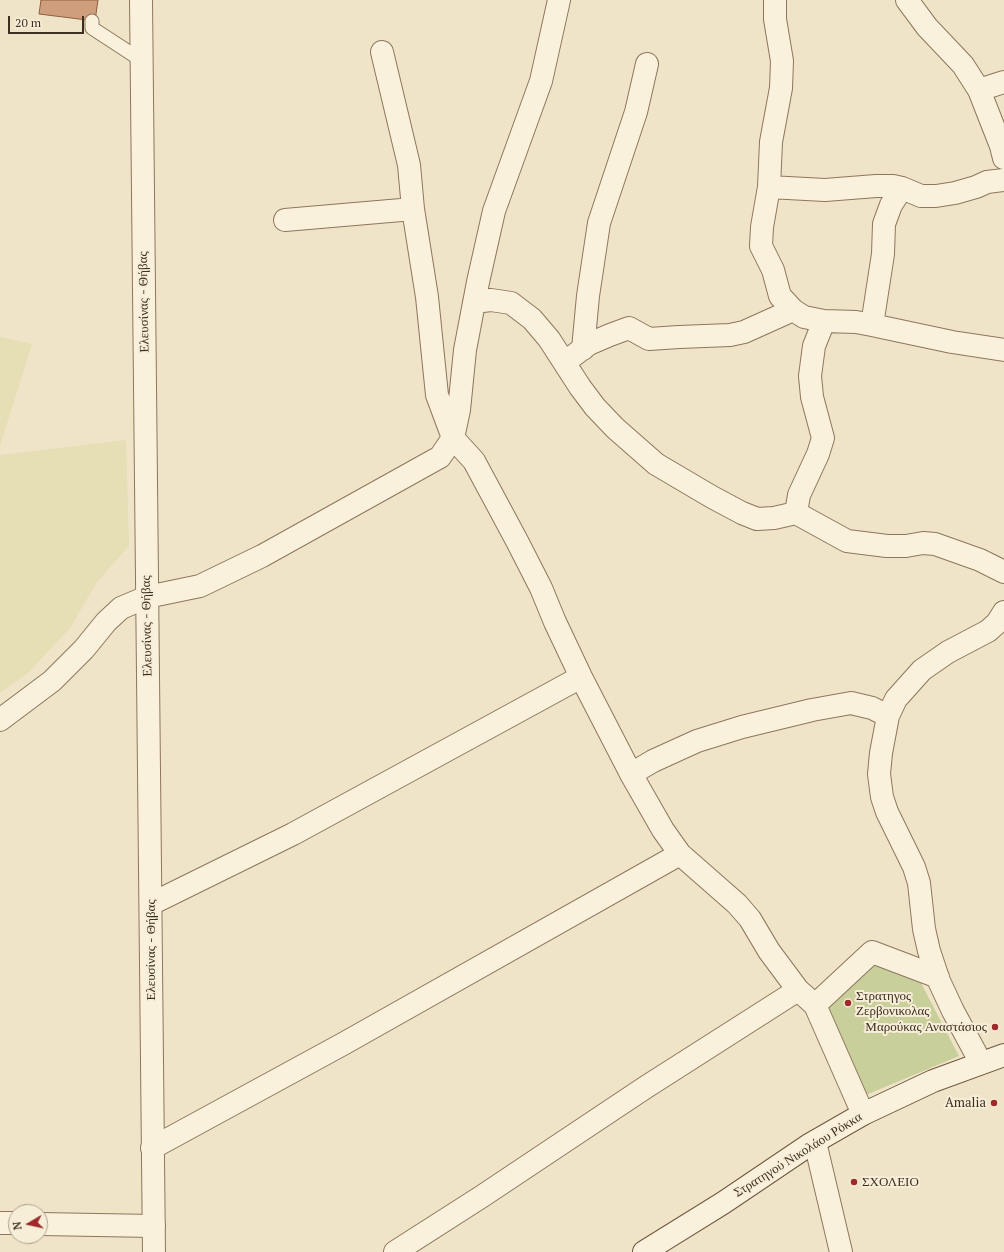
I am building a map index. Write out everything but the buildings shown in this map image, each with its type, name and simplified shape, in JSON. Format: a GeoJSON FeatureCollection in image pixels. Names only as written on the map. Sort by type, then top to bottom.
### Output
{"type":"FeatureCollection","features":[{"type":"Feature","properties":{"kind":"street","name":"Ελευσίνας - Θήβας"},"geometry":{"type":"LineString","coordinates":[[141,0],[154,1252]]}},
{"type":"Feature","properties":{"kind":"street"},"geometry":{"type":"LineString","coordinates":[[0,720],[52,680],[84,649],[106,622],[122,608],[147,597],[200,586],[262,556],[440,457],[453,438],[459,410],[465,350],[494,211],[541,81],[559,0]]}},
{"type":"Feature","properties":{"kind":"street"},"geometry":{"type":"LineString","coordinates":[[775,0],[775,20],[782,61],[781,88],[771,142],[769,187],[762,227],[761,246],[773,270],[780,296],[793,310],[804,317],[824,321],[856,322],[952,342],[1004,350]]}},
{"type":"Feature","properties":{"kind":"street"},"geometry":{"type":"LineString","coordinates":[[907,0],[926,27],[963,64],[980,90],[1004,158]]}},
{"type":"Feature","properties":{"kind":"street"},"geometry":{"type":"LineString","coordinates":[[382,52],[409,165],[412,209],[427,297],[437,395],[453,438],[474,461],[517,541],[580,677],[631,774],[663,830],[680,854],[737,904],[750,918],[769,951],[798,990],[815,1005],[863,1114]]}},
{"type":"Feature","properties":{"kind":"street"},"geometry":{"type":"LineString","coordinates":[[583,349],[588,296],[599,223],[609,188],[621,159],[636,112],[647,64]]}},
{"type":"Feature","properties":{"kind":"street"},"geometry":{"type":"LineString","coordinates":[[980,90],[1004,82]]}},
{"type":"Feature","properties":{"kind":"street"},"geometry":{"type":"LineString","coordinates":[[769,187],[825,190],[876,186],[902,188],[921,196],[936,196],[955,193],[987,182],[1004,180]]}},
{"type":"Feature","properties":{"kind":"street"},"geometry":{"type":"LineString","coordinates":[[872,325],[883,254],[884,224],[891,204],[902,188]]}},
{"type":"Feature","properties":{"kind":"street"},"geometry":{"type":"LineString","coordinates":[[285,220],[412,209]]}},
{"type":"Feature","properties":{"kind":"street"},"geometry":{"type":"LineString","coordinates":[[474,302],[491,300],[511,303],[532,319],[549,339],[595,407],[615,428],[656,464],[742,514],[757,519],[774,518],[796,513],[848,541],[887,546],[906,546],[922,543],[935,544],[980,560],[1004,572]]}},
{"type":"Feature","properties":{"kind":"street"},"geometry":{"type":"LineString","coordinates":[[564,362],[589,344],[629,328],[649,339],[679,336],[730,335],[744,332],[793,310]]}},
{"type":"Feature","properties":{"kind":"street"},"geometry":{"type":"LineString","coordinates":[[796,513],[799,495],[818,454],[823,438],[812,397],[810,376],[814,346],[824,321]]}},
{"type":"Feature","properties":{"kind":"street"},"geometry":{"type":"LineString","coordinates":[[981,1063],[953,1011],[938,977],[929,951],[924,929],[917,878],[914,867],[887,812],[882,797],[879,774],[881,753],[888,716],[896,699],[922,670],[948,652],[988,631],[997,623],[1004,612]]}},
{"type":"Feature","properties":{"kind":"street"},"geometry":{"type":"LineString","coordinates":[[151,904],[293,834],[580,677]]}},
{"type":"Feature","properties":{"kind":"street"},"geometry":{"type":"LineString","coordinates":[[631,774],[653,761],[697,741],[742,727],[812,710],[852,703],[872,708],[888,716]]}},
{"type":"Feature","properties":{"kind":"street"},"geometry":{"type":"LineString","coordinates":[[152,1148],[343,1044],[680,854]]}},
{"type":"Feature","properties":{"kind":"street"},"geometry":{"type":"LineString","coordinates":[[815,1005],[872,952],[938,977]]}},
{"type":"Feature","properties":{"kind":"street"},"geometry":{"type":"LineString","coordinates":[[395,1252],[481,1197],[646,1087],[798,990]]}},
{"type":"Feature","properties":{"kind":"street","name":"Στρατηγού Νικολάου Ρόκκα"},"geometry":{"type":"LineString","coordinates":[[646,1252],[815,1142],[863,1114],[933,1081],[1004,1055]]}},
{"type":"Feature","properties":{"kind":"street"},"geometry":{"type":"LineString","coordinates":[[815,1142],[841,1252]]}},
{"type":"Feature","properties":{"kind":"street"},"geometry":{"type":"LineString","coordinates":[[48,1224],[154,1226]]}},
{"type":"Feature","properties":{"kind":"lane"},"geometry":{"type":"LineString","coordinates":[[92,21],[92,28],[141,60]]}},
{"type":"Feature","properties":{"kind":"shaded area"},"geometry":{"type":"Polygon","coordinates":[[[0,337],[32,344],[0,446],[0,337]]]}},
{"type":"Feature","properties":{"kind":"shaded area"},"geometry":{"type":"Polygon","coordinates":[[[126,440],[129,546],[97,582],[70,628],[28,673],[0,693],[0,455],[126,440]]]}},
{"type":"Feature","properties":{"kind":"green space"},"geometry":{"type":"Polygon","coordinates":[[[874,965],[920,981],[959,1056],[866,1095],[826,1008],[874,965]]]}},
{"type":"Feature","properties":{"kind":"place","name":"Στρατηγος Ζερβονικολας"},"geometry":{"type":"Point","coordinates":[848,1003]}},
{"type":"Feature","properties":{"kind":"place","name":"Μαρούκας Αναστάσιος"},"geometry":{"type":"Point","coordinates":[995,1027]}},
{"type":"Feature","properties":{"kind":"place","name":"Amalia"},"geometry":{"type":"Point","coordinates":[994,1103]}},
{"type":"Feature","properties":{"kind":"place","name":"ΣΧΟΛΕΙΟ"},"geometry":{"type":"Point","coordinates":[854,1182]}}]}
